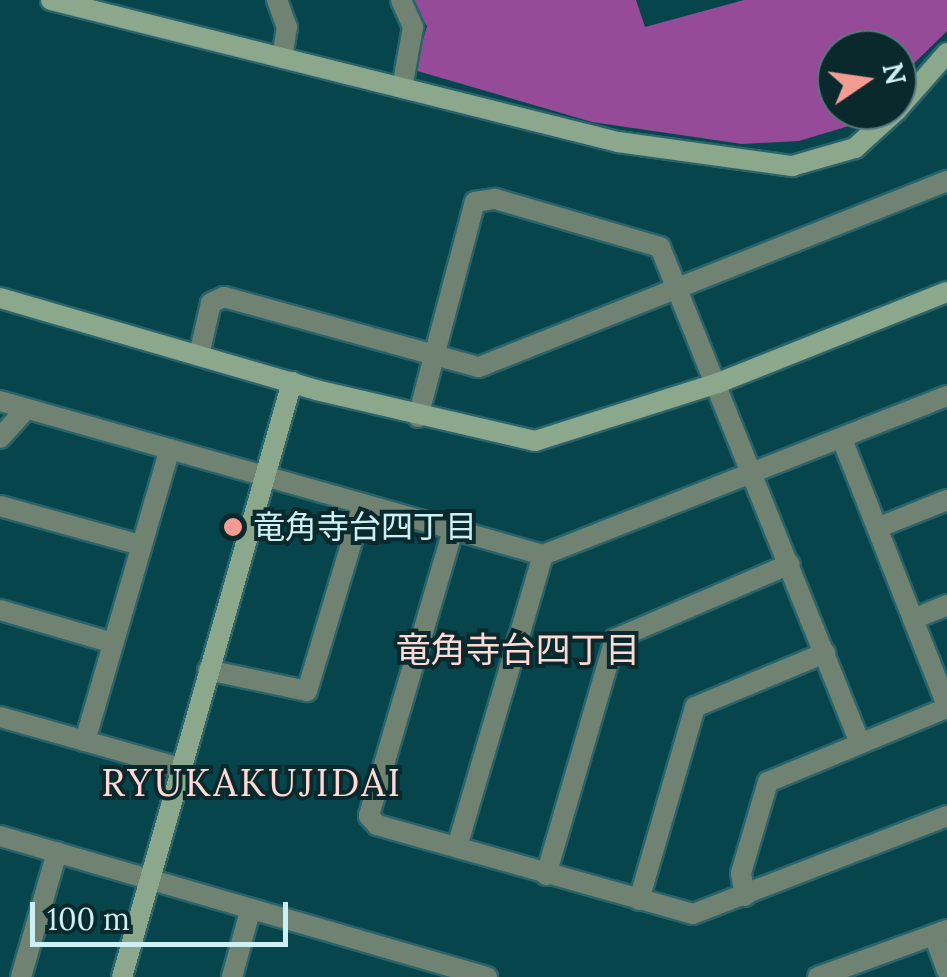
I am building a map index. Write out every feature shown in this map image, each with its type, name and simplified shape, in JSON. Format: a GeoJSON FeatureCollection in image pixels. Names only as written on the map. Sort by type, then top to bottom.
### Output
{"type":"FeatureCollection","features":[{"type":"Feature","properties":{"kind":"street"},"geometry":{"type":"LineString","coordinates":[[51,0],[618,142],[792,166],[855,148],[875,130]]}},
{"type":"Feature","properties":{"kind":"street"},"geometry":{"type":"LineString","coordinates":[[277,0],[287,27],[282,58]]}},
{"type":"Feature","properties":{"kind":"street"},"geometry":{"type":"LineString","coordinates":[[401,0],[413,27],[402,88]]}},
{"type":"Feature","properties":{"kind":"street"},"geometry":{"type":"LineString","coordinates":[[917,87],[947,52]]}},
{"type":"Feature","properties":{"kind":"street"},"geometry":{"type":"LineString","coordinates":[[198,355],[211,304],[224,298],[478,366],[947,181]]}},
{"type":"Feature","properties":{"kind":"street"},"geometry":{"type":"LineString","coordinates":[[418,417],[472,208],[481,198],[654,244],[680,285],[860,743]]}},
{"type":"Feature","properties":{"kind":"street"},"geometry":{"type":"LineString","coordinates":[[0,298],[418,417],[504,438],[550,439],[718,383],[947,292]]}},
{"type":"Feature","properties":{"kind":"street"},"geometry":{"type":"LineString","coordinates":[[122,977],[292,382]]}},
{"type":"Feature","properties":{"kind":"street"},"geometry":{"type":"LineString","coordinates":[[0,401],[543,555],[947,396]]}},
{"type":"Feature","properties":{"kind":"street"},"geometry":{"type":"LineString","coordinates":[[0,438],[26,409]]}},
{"type":"Feature","properties":{"kind":"street"},"geometry":{"type":"LineString","coordinates":[[745,896],[741,873],[768,782],[947,707],[842,439]]}},
{"type":"Feature","properties":{"kind":"street"},"geometry":{"type":"LineString","coordinates":[[85,741],[170,449]]}},
{"type":"Feature","properties":{"kind":"street"},"geometry":{"type":"LineString","coordinates":[[877,528],[947,500]]}},
{"type":"Feature","properties":{"kind":"street"},"geometry":{"type":"LineString","coordinates":[[208,670],[306,691],[364,504]]}},
{"type":"Feature","properties":{"kind":"street"},"geometry":{"type":"LineString","coordinates":[[0,506],[141,546]]}},
{"type":"Feature","properties":{"kind":"street"},"geometry":{"type":"LineString","coordinates":[[452,530],[369,816],[457,848],[693,914],[947,816]]}},
{"type":"Feature","properties":{"kind":"street"},"geometry":{"type":"LineString","coordinates":[[457,848],[543,555]]}},
{"type":"Feature","properties":{"kind":"street"},"geometry":{"type":"LineString","coordinates":[[546,874],[616,639],[790,564]]}},
{"type":"Feature","properties":{"kind":"street"},"geometry":{"type":"LineString","coordinates":[[914,619],[947,605]]}},
{"type":"Feature","properties":{"kind":"street"},"geometry":{"type":"LineString","coordinates":[[0,610],[113,643]]}},
{"type":"Feature","properties":{"kind":"street"},"geometry":{"type":"LineString","coordinates":[[639,900],[695,707],[825,653]]}},
{"type":"Feature","properties":{"kind":"street"},"geometry":{"type":"LineString","coordinates":[[0,717],[180,768]]}},
{"type":"Feature","properties":{"kind":"street"},"geometry":{"type":"LineString","coordinates":[[0,836],[487,977]]}},
{"type":"Feature","properties":{"kind":"street"},"geometry":{"type":"LineString","coordinates":[[21,977],[57,852]]}},
{"type":"Feature","properties":{"kind":"street"},"geometry":{"type":"LineString","coordinates":[[232,977],[250,910]]}},
{"type":"Feature","properties":{"kind":"street"},"geometry":{"type":"LineString","coordinates":[[818,977],[940,933],[947,971]]}},
{"type":"Feature","properties":{"kind":"shaded area"},"geometry":{"type":"Polygon","coordinates":[[[410,0],[636,0],[645,27],[744,0],[947,0],[947,31],[917,60],[917,30],[817,30],[817,130],[835,130],[799,141],[742,144],[592,122],[414,70],[427,26],[410,0]]]}},
{"type":"Feature","properties":{"kind":"place","name":"竜角寺台四丁目"},"geometry":{"type":"Point","coordinates":[233,527]}},
{"type":"Feature","properties":{"kind":"district","name":"竜角寺台四丁目"},"geometry":{"type":"Point","coordinates":[518,650]}},
{"type":"Feature","properties":{"kind":"district","name":"RYUKAKUJIDAI"},"geometry":{"type":"Point","coordinates":[252,783]}}]}
